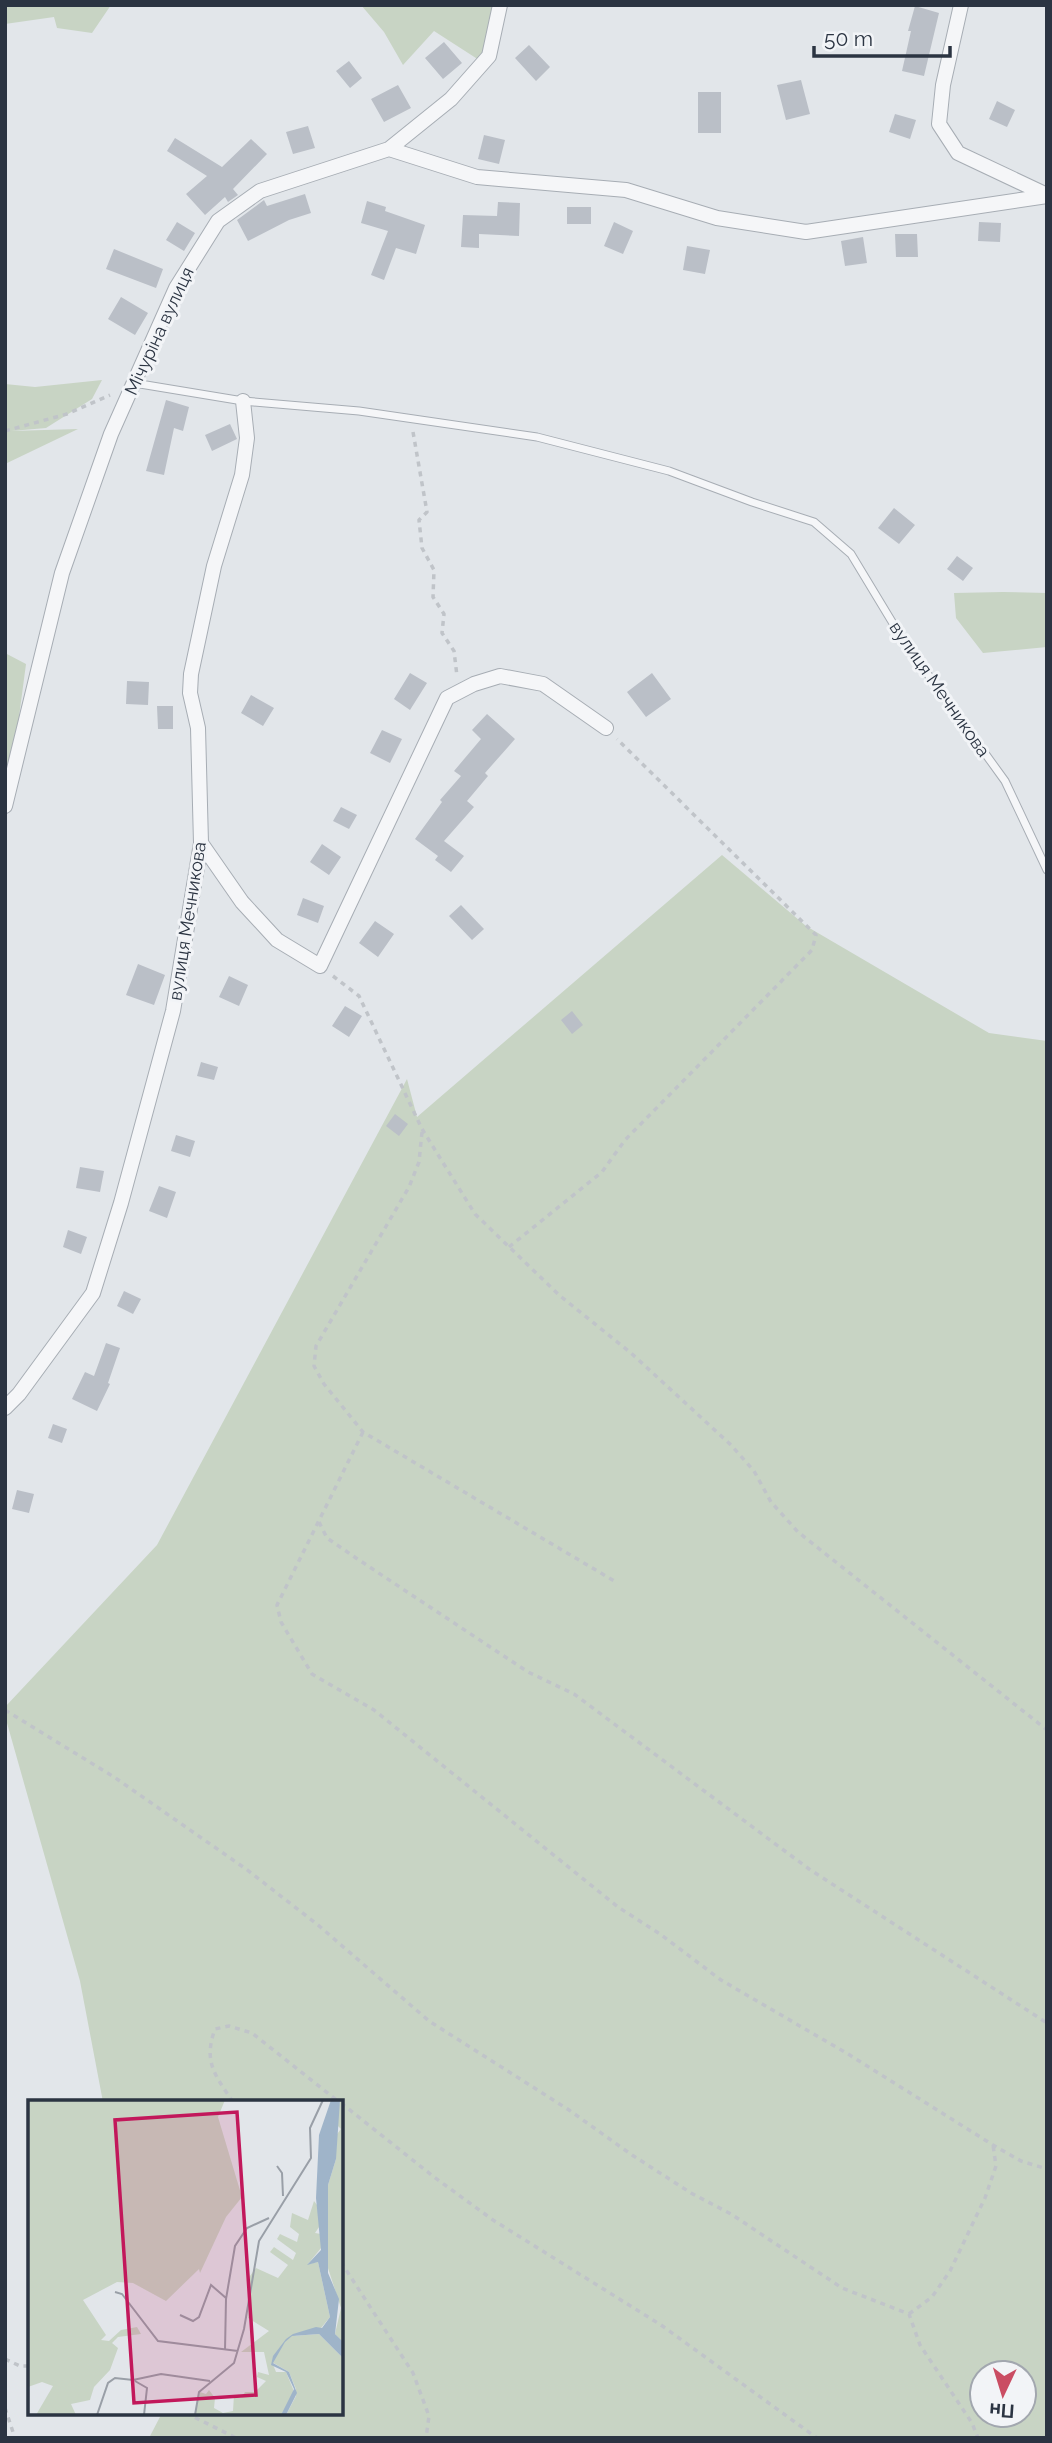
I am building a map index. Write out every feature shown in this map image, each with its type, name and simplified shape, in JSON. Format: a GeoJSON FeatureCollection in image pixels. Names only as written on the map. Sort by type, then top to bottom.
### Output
{"type":"FeatureCollection","features":[{"type":"Feature","properties":{"kind":"street","name":"Мічуріна вулиця"},"geometry":{"type":"LineString","coordinates":[[5,806],[62,573],[111,434],[176,288],[218,221],[260,191],[390,149],[451,99],[489,56],[500,5]]}},
{"type":"Feature","properties":{"kind":"street"},"geometry":{"type":"LineString","coordinates":[[961,5],[943,85],[939,124],[958,153],[1047,196]]}},
{"type":"Feature","properties":{"kind":"street"},"geometry":{"type":"LineString","coordinates":[[390,149],[477,177],[626,190],[717,218],[806,232],[1047,196]]}},
{"type":"Feature","properties":{"kind":"street","name":"вулиця Мечникова"},"geometry":{"type":"LineString","coordinates":[[5,1408],[19,1394],[93,1293],[121,1203],[173,1011],[201,844],[198,728],[190,693],[191,674],[214,566],[242,475],[247,438],[243,401]]}},
{"type":"Feature","properties":{"kind":"street"},"geometry":{"type":"LineString","coordinates":[[201,844],[242,902],[277,940],[320,965],[447,698],[474,684],[500,676],[543,684],[606,728]]}},
{"type":"Feature","properties":{"kind":"lane"},"geometry":{"type":"LineString","coordinates":[[134,383],[243,401],[359,411],[410,419]]}},
{"type":"Feature","properties":{"kind":"lane","name":"вулиця Мечникова"},"geometry":{"type":"LineString","coordinates":[[410,419],[537,437],[669,471],[814,522],[851,554],[903,640],[1005,781],[1047,870]]}},
{"type":"Feature","properties":{"kind":"path"},"geometry":{"type":"LineString","coordinates":[[5,431],[68,414],[134,383]]}},
{"type":"Feature","properties":{"kind":"path"},"geometry":{"type":"LineString","coordinates":[[410,419],[427,512],[419,520],[422,548],[434,569],[433,597],[444,614],[442,633],[454,652],[459,692]]}},
{"type":"Feature","properties":{"kind":"path"},"geometry":{"type":"LineString","coordinates":[[509,1247],[602,1172],[625,1140],[812,950],[816,935],[606,728]]}},
{"type":"Feature","properties":{"kind":"path"},"geometry":{"type":"LineString","coordinates":[[320,965],[359,996],[422,1129],[475,1214],[559,1295],[631,1353],[731,1445],[754,1471],[771,1502],[798,1532],[1047,1730]]}},
{"type":"Feature","properties":{"kind":"path"},"geometry":{"type":"LineString","coordinates":[[422,1129],[419,1162],[409,1187],[316,1346],[314,1366],[324,1384],[363,1432],[616,1582]]}},
{"type":"Feature","properties":{"kind":"path"},"geometry":{"type":"LineString","coordinates":[[363,1432],[277,1605],[281,1622],[312,1674],[374,1710],[618,1907],[660,1934],[721,1980],[848,2054],[993,2145],[1021,2161],[1047,2169]]}},
{"type":"Feature","properties":{"kind":"path"},"geometry":{"type":"LineString","coordinates":[[319,1521],[327,1538],[356,1558],[528,1672],[574,1694],[809,1869],[1047,2023]]}},
{"type":"Feature","properties":{"kind":"path"},"geometry":{"type":"LineString","coordinates":[[5,1710],[114,1777],[246,1868],[318,1925],[429,2021],[569,2110],[691,2193],[732,2214],[842,2288],[909,2314],[920,2345],[972,2423],[978,2438]]}},
{"type":"Feature","properties":{"kind":"path"},"geometry":{"type":"LineString","coordinates":[[232,2100],[212,2068],[209,2046],[215,2029],[229,2026],[253,2033],[337,2100]]}},
{"type":"Feature","properties":{"kind":"path"},"geometry":{"type":"LineString","coordinates":[[343,2104],[493,2220],[661,2325],[817,2438]]}},
{"type":"Feature","properties":{"kind":"path"},"geometry":{"type":"LineString","coordinates":[[909,2314],[932,2297],[950,2272],[985,2198],[996,2166],[993,2145]]}},
{"type":"Feature","properties":{"kind":"path"},"geometry":{"type":"LineString","coordinates":[[343,2265],[413,2373],[429,2416],[425,2438]]}},
{"type":"Feature","properties":{"kind":"path"},"geometry":{"type":"LineString","coordinates":[[5,2359],[28,2367]]}},
{"type":"Feature","properties":{"kind":"path"},"geometry":{"type":"LineString","coordinates":[[5,2408],[15,2438]]}},
{"type":"Feature","properties":{"kind":"path"},"geometry":{"type":"LineString","coordinates":[[190,2415],[236,2438]]}},
{"type":"Feature","properties":{"kind":"green space"},"geometry":{"type":"Polygon","coordinates":[[[5,5],[111,5],[92,33],[57,28],[54,17],[5,24],[5,5]]]}},
{"type":"Feature","properties":{"kind":"green space"},"geometry":{"type":"Polygon","coordinates":[[[361,5],[500,5],[491,46],[479,60],[434,31],[403,65],[384,32],[361,5]]]}},
{"type":"Feature","properties":{"kind":"green space"},"geometry":{"type":"Polygon","coordinates":[[[102,380],[92,399],[46,428],[11,431],[78,429],[5,464],[5,384],[35,387],[102,380]]]}},
{"type":"Feature","properties":{"kind":"green space"},"geometry":{"type":"Polygon","coordinates":[[[954,593],[1047,593],[1047,647],[983,653],[956,618],[954,593]]]}},
{"type":"Feature","properties":{"kind":"green space"},"geometry":{"type":"Polygon","coordinates":[[[5,653],[26,664],[5,822],[5,653]]]}},
{"type":"Feature","properties":{"kind":"green space"},"geometry":{"type":"Polygon","coordinates":[[[722,855],[806,926],[989,1033],[1047,1041],[1047,2438],[149,2438],[161,2415],[343,2415],[343,2100],[103,2100],[80,1981],[5,1716],[5,1707],[157,1545],[407,1079],[417,1117],[722,855]]]}},
{"type":"Feature","properties":{"kind":"building"},"geometry":{"type":"Polygon","coordinates":[[[915,6],[939,13],[924,76],[902,71],[915,6]]]}},
{"type":"Feature","properties":{"kind":"building"},"geometry":{"type":"Polygon","coordinates":[[[444,42],[462,63],[443,79],[425,58],[444,42]]]}},
{"type":"Feature","properties":{"kind":"building"},"geometry":{"type":"Polygon","coordinates":[[[529,45],[550,67],[536,81],[515,58],[529,45]]]}},
{"type":"Feature","properties":{"kind":"building"},"geometry":{"type":"Polygon","coordinates":[[[349,61],[362,78],[350,88],[336,71],[349,61]]]}},
{"type":"Feature","properties":{"kind":"building"},"geometry":{"type":"Polygon","coordinates":[[[801,80],[810,114],[786,120],[777,85],[801,80]]]}},
{"type":"Feature","properties":{"kind":"building"},"geometry":{"type":"Polygon","coordinates":[[[398,85],[411,108],[384,122],[371,99],[398,85]]]}},
{"type":"Feature","properties":{"kind":"building"},"geometry":{"type":"Polygon","coordinates":[[[698,92],[721,92],[721,133],[698,133],[698,92]]]}},
{"type":"Feature","properties":{"kind":"building"},"geometry":{"type":"Polygon","coordinates":[[[997,101],[1015,110],[1007,127],[989,119],[997,101]]]}},
{"type":"Feature","properties":{"kind":"building"},"geometry":{"type":"Polygon","coordinates":[[[895,114],[916,120],[910,139],[889,132],[895,114]]]}},
{"type":"Feature","properties":{"kind":"building"},"geometry":{"type":"Polygon","coordinates":[[[308,126],[315,148],[293,154],[286,132],[308,126]]]}},
{"type":"Feature","properties":{"kind":"building"},"geometry":{"type":"Polygon","coordinates":[[[484,135],[505,140],[499,164],[478,159],[484,135]]]}},
{"type":"Feature","properties":{"kind":"building"},"geometry":{"type":"Polygon","coordinates":[[[175,138],[222,167],[251,139],[267,154],[233,189],[238,195],[228,202],[225,197],[205,215],[186,194],[207,176],[167,151],[175,138]]]}},
{"type":"Feature","properties":{"kind":"building"},"geometry":{"type":"Polygon","coordinates":[[[305,194],[311,213],[289,220],[248,241],[237,220],[264,200],[267,206],[305,194]]]}},
{"type":"Feature","properties":{"kind":"building"},"geometry":{"type":"Polygon","coordinates":[[[367,201],[386,207],[385,211],[425,225],[416,254],[396,248],[384,280],[371,275],[388,231],[361,223],[367,201]]]}},
{"type":"Feature","properties":{"kind":"building"},"geometry":{"type":"Polygon","coordinates":[[[498,202],[520,203],[519,236],[479,234],[479,248],[461,247],[463,215],[497,216],[498,202]]]}},
{"type":"Feature","properties":{"kind":"building"},"geometry":{"type":"Polygon","coordinates":[[[567,207],[591,207],[591,224],[567,224],[567,207]]]}},
{"type":"Feature","properties":{"kind":"building"},"geometry":{"type":"Polygon","coordinates":[[[177,222],[195,233],[184,251],[166,240],[177,222]]]}},
{"type":"Feature","properties":{"kind":"building"},"geometry":{"type":"Polygon","coordinates":[[[614,222],[633,231],[623,254],[604,246],[614,222]]]}},
{"type":"Feature","properties":{"kind":"building"},"geometry":{"type":"Polygon","coordinates":[[[979,222],[1001,223],[1000,242],[978,241],[979,222]]]}},
{"type":"Feature","properties":{"kind":"building"},"geometry":{"type":"Polygon","coordinates":[[[895,234],[917,234],[918,257],[896,257],[895,234]]]}},
{"type":"Feature","properties":{"kind":"building"},"geometry":{"type":"Polygon","coordinates":[[[863,237],[867,263],[845,266],[841,241],[863,237]]]}},
{"type":"Feature","properties":{"kind":"building"},"geometry":{"type":"Polygon","coordinates":[[[687,246],[710,250],[705,274],[683,270],[687,246]]]}},
{"type":"Feature","properties":{"kind":"building"},"geometry":{"type":"Polygon","coordinates":[[[114,249],[163,269],[156,288],[106,269],[114,249]]]}},
{"type":"Feature","properties":{"kind":"building"},"geometry":{"type":"Polygon","coordinates":[[[121,297],[148,313],[135,335],[108,319],[121,297]]]}},
{"type":"Feature","properties":{"kind":"building"},"geometry":{"type":"Polygon","coordinates":[[[166,400],[189,407],[183,431],[174,428],[164,475],[146,471],[166,400]]]}},
{"type":"Feature","properties":{"kind":"building"},"geometry":{"type":"Polygon","coordinates":[[[230,424],[237,439],[212,451],[205,435],[230,424]]]}},
{"type":"Feature","properties":{"kind":"building"},"geometry":{"type":"Polygon","coordinates":[[[894,508],[915,525],[899,544],[878,528],[894,508]]]}},
{"type":"Feature","properties":{"kind":"building"},"geometry":{"type":"Polygon","coordinates":[[[957,556],[973,568],[963,581],[947,569],[957,556]]]}},
{"type":"Feature","properties":{"kind":"building"},"geometry":{"type":"Polygon","coordinates":[[[410,673],[427,683],[410,710],[394,699],[410,673]]]}},
{"type":"Feature","properties":{"kind":"building"},"geometry":{"type":"Polygon","coordinates":[[[652,673],[671,699],[646,717],[627,692],[652,673]]]}},
{"type":"Feature","properties":{"kind":"building"},"geometry":{"type":"Polygon","coordinates":[[[127,681],[149,682],[148,705],[126,704],[127,681]]]}},
{"type":"Feature","properties":{"kind":"building"},"geometry":{"type":"Polygon","coordinates":[[[251,695],[274,708],[263,726],[241,713],[251,695]]]}},
{"type":"Feature","properties":{"kind":"building"},"geometry":{"type":"Polygon","coordinates":[[[157,706],[173,706],[173,729],[158,729],[157,706]]]}},
{"type":"Feature","properties":{"kind":"building"},"geometry":{"type":"Polygon","coordinates":[[[487,714],[515,739],[485,773],[488,776],[467,801],[474,807],[444,841],[464,856],[451,872],[435,860],[438,856],[415,839],[442,802],[440,800],[461,776],[454,771],[481,739],[472,730],[487,714]]]}},
{"type":"Feature","properties":{"kind":"building"},"geometry":{"type":"Polygon","coordinates":[[[382,730],[402,739],[390,763],[370,753],[382,730]]]}},
{"type":"Feature","properties":{"kind":"building"},"geometry":{"type":"Polygon","coordinates":[[[341,807],[357,815],[349,829],[333,821],[341,807]]]}},
{"type":"Feature","properties":{"kind":"building"},"geometry":{"type":"Polygon","coordinates":[[[322,844],[341,857],[329,875],[310,862],[322,844]]]}},
{"type":"Feature","properties":{"kind":"building"},"geometry":{"type":"Polygon","coordinates":[[[303,898],[324,906],[318,923],[297,915],[303,898]]]}},
{"type":"Feature","properties":{"kind":"building"},"geometry":{"type":"Polygon","coordinates":[[[461,905],[484,929],[472,940],[449,916],[461,905]]]}},
{"type":"Feature","properties":{"kind":"building"},"geometry":{"type":"Polygon","coordinates":[[[375,921],[394,934],[378,957],[359,943],[375,921]]]}},
{"type":"Feature","properties":{"kind":"building"},"geometry":{"type":"Polygon","coordinates":[[[138,964],[165,975],[154,1005],[126,995],[138,964]]]}},
{"type":"Feature","properties":{"kind":"building"},"geometry":{"type":"Polygon","coordinates":[[[229,976],[248,985],[239,1006],[219,997],[229,976]]]}},
{"type":"Feature","properties":{"kind":"building"},"geometry":{"type":"Polygon","coordinates":[[[345,1006],[362,1016],[349,1037],[332,1026],[345,1006]]]}},
{"type":"Feature","properties":{"kind":"building"},"geometry":{"type":"Polygon","coordinates":[[[572,1011],[583,1025],[572,1034],[561,1020],[572,1011]]]}},
{"type":"Feature","properties":{"kind":"building"},"geometry":{"type":"Polygon","coordinates":[[[201,1062],[218,1067],[214,1080],[197,1076],[201,1062]]]}},
{"type":"Feature","properties":{"kind":"building"},"geometry":{"type":"Polygon","coordinates":[[[395,1114],[408,1124],[399,1136],[386,1126],[395,1114]]]}},
{"type":"Feature","properties":{"kind":"building"},"geometry":{"type":"Polygon","coordinates":[[[176,1135],[195,1141],[190,1157],[171,1151],[176,1135]]]}},
{"type":"Feature","properties":{"kind":"building"},"geometry":{"type":"Polygon","coordinates":[[[80,1167],[104,1171],[100,1192],[76,1188],[80,1167]]]}},
{"type":"Feature","properties":{"kind":"building"},"geometry":{"type":"Polygon","coordinates":[[[159,1186],[176,1192],[167,1218],[149,1211],[159,1186]]]}},
{"type":"Feature","properties":{"kind":"building"},"geometry":{"type":"Polygon","coordinates":[[[68,1230],[87,1237],[81,1254],[63,1247],[68,1230]]]}},
{"type":"Feature","properties":{"kind":"building"},"geometry":{"type":"Polygon","coordinates":[[[124,1291],[141,1299],[133,1314],[117,1306],[124,1291]]]}},
{"type":"Feature","properties":{"kind":"building"},"geometry":{"type":"Polygon","coordinates":[[[106,1343],[120,1348],[108,1383],[110,1384],[97,1411],[72,1399],[85,1372],[94,1376],[106,1343]]]}},
{"type":"Feature","properties":{"kind":"building"},"geometry":{"type":"Polygon","coordinates":[[[53,1424],[67,1429],[62,1443],[48,1438],[53,1424]]]}},
{"type":"Feature","properties":{"kind":"building"},"geometry":{"type":"Polygon","coordinates":[[[17,1490],[34,1494],[29,1513],[12,1509],[17,1490]]]}}]}
